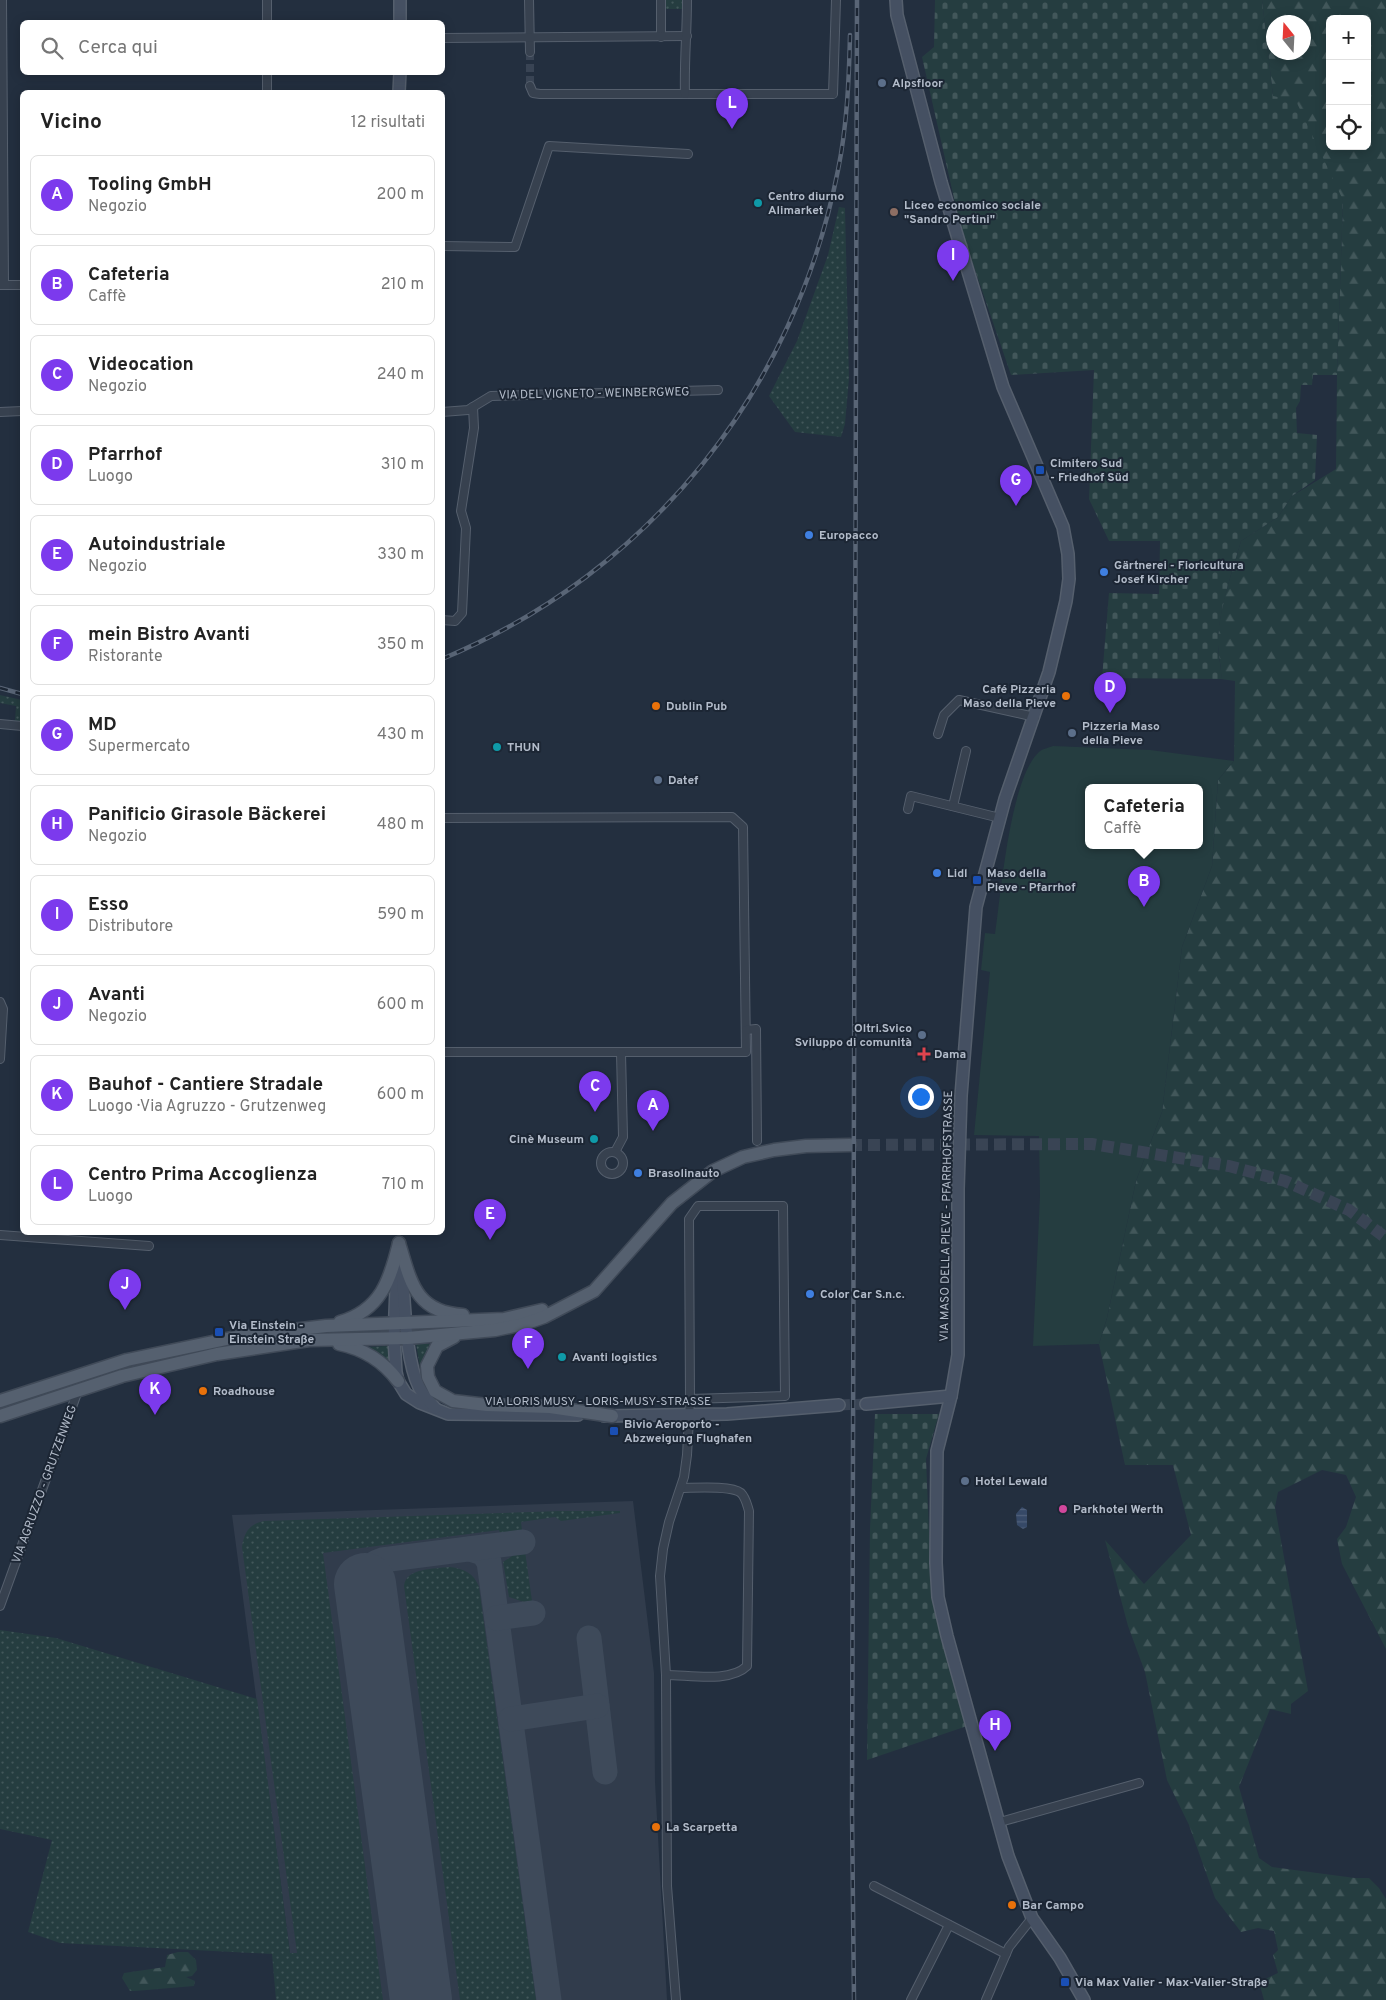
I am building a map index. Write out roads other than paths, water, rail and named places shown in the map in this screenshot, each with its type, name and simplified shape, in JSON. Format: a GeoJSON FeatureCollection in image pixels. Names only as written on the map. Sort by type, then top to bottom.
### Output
{"type":"FeatureCollection","features":[{"type":"Feature","properties":{"kind":"main road"},"geometry":{"type":"LineString","coordinates":[[612,1416],[550,1407],[462,1402],[444,1397],[435,1391],[428,1377],[427,1366],[437,1346],[448,1339],[510,1328],[544,1317],[588,1296],[604,1282],[672,1204],[714,1171],[742,1158],[774,1150],[806,1146],[850,1145]]}},
{"type":"Feature","properties":{"kind":"main road"},"geometry":{"type":"LineString","coordinates":[[399,1238],[416,1292],[429,1305],[443,1313],[489,1314],[564,1301]]}},
{"type":"Feature","properties":{"kind":"main road"},"geometry":{"type":"LineString","coordinates":[[326,1326],[346,1320],[370,1307],[386,1288],[399,1238]]}},
{"type":"Feature","properties":{"kind":"main road"},"geometry":{"type":"LineString","coordinates":[[0,1401],[126,1360],[241,1336],[326,1326],[504,1319],[564,1301],[582,1293],[610,1273]]}},
{"type":"Feature","properties":{"kind":"main road"},"geometry":{"type":"LineString","coordinates":[[0,1416],[75,1391],[182,1361],[315,1339],[408,1338],[496,1330]]}},
{"type":"Feature","properties":{"kind":"main road"},"geometry":{"type":"LineString","coordinates":[[315,1339],[349,1346],[366,1352],[386,1368],[398,1381]]}},
{"type":"Feature","properties":{"kind":"street"},"geometry":{"type":"LineString","coordinates":[[2,0],[2,285],[20,286]]}},
{"type":"Feature","properties":{"kind":"street"},"geometry":{"type":"LineString","coordinates":[[267,0],[267,20]]}},
{"type":"Feature","properties":{"kind":"street"},"geometry":{"type":"LineString","coordinates":[[400,0],[400,20]]}},
{"type":"Feature","properties":{"kind":"street"},"geometry":{"type":"LineString","coordinates":[[529,0],[530,52]]}},
{"type":"Feature","properties":{"kind":"street"},"geometry":{"type":"LineString","coordinates":[[661,0],[661,37]]}},
{"type":"Feature","properties":{"kind":"street"},"geometry":{"type":"LineString","coordinates":[[685,94],[684,48],[687,36],[687,0]]}},
{"type":"Feature","properties":{"kind":"street"},"geometry":{"type":"LineString","coordinates":[[832,0],[836,11]]}},
{"type":"Feature","properties":{"kind":"street"},"geometry":{"type":"LineString","coordinates":[[532,89],[685,94],[833,94],[836,0]]}},
{"type":"Feature","properties":{"kind":"street","name":"VIA MASO DELLA PIEVE - PFARRHOFSTRASSE"},"geometry":{"type":"LineString","coordinates":[[896,0],[898,15],[941,182],[1003,387],[1066,534],[1069,580],[1066,601],[1049,672],[1000,818],[976,907],[967,1005],[958,1182],[958,1355],[951,1396],[937,1451],[938,1596],[947,1636],[1008,1856],[1032,1918],[1060,1958],[1084,2000]]}},
{"type":"Feature","properties":{"kind":"street"},"geometry":{"type":"LineString","coordinates":[[445,38],[687,36]]}},
{"type":"Feature","properties":{"kind":"street"},"geometry":{"type":"LineString","coordinates":[[267,75],[267,90]]}},
{"type":"Feature","properties":{"kind":"street"},"geometry":{"type":"LineString","coordinates":[[400,75],[400,90]]}},
{"type":"Feature","properties":{"kind":"street"},"geometry":{"type":"LineString","coordinates":[[445,246],[515,248],[549,146],[688,154]]}},
{"type":"Feature","properties":{"kind":"street","name":"VIA DEL VIGNETO - WEINBERGWEG"},"geometry":{"type":"LineString","coordinates":[[445,412],[468,410],[491,396],[718,390]]}},
{"type":"Feature","properties":{"kind":"street"},"geometry":{"type":"LineString","coordinates":[[445,620],[455,621],[462,613],[466,528],[461,511],[474,428],[473,407]]}},
{"type":"Feature","properties":{"kind":"street"},"geometry":{"type":"LineString","coordinates":[[0,412],[20,411]]}},
{"type":"Feature","properties":{"kind":"street"},"geometry":{"type":"LineString","coordinates":[[938,734],[944,715],[958,700],[1035,717]]}},
{"type":"Feature","properties":{"kind":"street"},"geometry":{"type":"LineString","coordinates":[[0,724],[20,726]]}},
{"type":"Feature","properties":{"kind":"street"},"geometry":{"type":"LineString","coordinates":[[953,806],[966,751]]}},
{"type":"Feature","properties":{"kind":"street"},"geometry":{"type":"LineString","coordinates":[[908,809],[911,796],[1000,818]]}},
{"type":"Feature","properties":{"kind":"street"},"geometry":{"type":"LineString","coordinates":[[445,818],[732,817],[743,827],[746,1030],[746,1052],[445,1052]]}},
{"type":"Feature","properties":{"kind":"street"},"geometry":{"type":"LineString","coordinates":[[0,1002],[3,1009],[0,1059]]}},
{"type":"Feature","properties":{"kind":"street"},"geometry":{"type":"LineString","coordinates":[[746,1030],[756,1030],[757,1141]]}},
{"type":"Feature","properties":{"kind":"street"},"geometry":{"type":"LineString","coordinates":[[615,1152],[623,1137],[621,1053]]}},
{"type":"Feature","properties":{"kind":"street"},"geometry":{"type":"LineString","coordinates":[[676,2000],[667,1886],[666,1675],[660,1576],[669,1522],[681,1488],[687,1455],[690,1399],[689,1219],[698,1206],[783,1206],[784,1396],[690,1399]]}},
{"type":"Feature","properties":{"kind":"street"},"geometry":{"type":"LineString","coordinates":[[0,1235],[149,1246]]}},
{"type":"Feature","properties":{"kind":"street"},"geometry":{"type":"LineString","coordinates":[[398,1381],[394,1338],[400,1323],[399,1238]]}},
{"type":"Feature","properties":{"kind":"street"},"geometry":{"type":"LineString","coordinates":[[400,1323],[408,1338],[418,1384],[437,1410]]}},
{"type":"Feature","properties":{"kind":"street","name":"VIA LORIS MUSY - LORIS-MUSY-STRASSE"},"geometry":{"type":"LineString","coordinates":[[398,1381],[406,1394],[437,1410],[463,1414],[689,1415],[767,1412],[839,1406]]}},
{"type":"Feature","properties":{"kind":"street","name":"VIA AGRUZZO - GRUTZENWEG"},"geometry":{"type":"LineString","coordinates":[[0,1606],[76,1396],[75,1391]]}},
{"type":"Feature","properties":{"kind":"street"},"geometry":{"type":"LineString","coordinates":[[866,1404],[951,1396]]}},
{"type":"Feature","properties":{"kind":"street"},"geometry":{"type":"LineString","coordinates":[[666,1675],[730,1676],[740,1673],[747,1666],[748,1511],[746,1501],[740,1492],[729,1489],[681,1488]]}},
{"type":"Feature","properties":{"kind":"street"},"geometry":{"type":"LineString","coordinates":[[1000,1822],[1139,1783]]}},
{"type":"Feature","properties":{"kind":"street"},"geometry":{"type":"LineString","coordinates":[[874,1886],[1006,1954]]}},
{"type":"Feature","properties":{"kind":"street"},"geometry":{"type":"LineString","coordinates":[[986,2000],[1006,1954],[1032,1918]]}},
{"type":"Feature","properties":{"kind":"street"},"geometry":{"type":"LineString","coordinates":[[912,2000],[949,1924]]}},
{"type":"Feature","properties":{"kind":"water"},"geometry":{"type":"Polygon","coordinates":[[[1022,1507],[1027,1510],[1027,1527],[1023,1529],[1017,1525],[1016,1514],[1022,1507]]]}},
{"type":"Feature","properties":{"kind":"tunnel"},"geometry":{"type":"LineString","coordinates":[[530,52],[530,86]]}},
{"type":"Feature","properties":{"kind":"tunnel"},"geometry":{"type":"LineString","coordinates":[[850,1145],[1092,1144],[1229,1166],[1285,1181],[1349,1210],[1386,1238]]}},
{"type":"Feature","properties":{"kind":"tunnel"},"geometry":{"type":"LineString","coordinates":[[839,1405],[866,1404]]}},
{"type":"Feature","properties":{"kind":"railway"},"geometry":{"type":"LineString","coordinates":[[854,2000],[852,1812],[857,0]]}},
{"type":"Feature","properties":{"kind":"railway"},"geometry":{"type":"LineString","coordinates":[[445,658],[517,622],[586,577],[648,524],[702,464],[749,398],[787,327],[817,251],[838,170],[844,137],[850,35]]}},
{"type":"Feature","properties":{"kind":"railway"},"geometry":{"type":"LineString","coordinates":[[0,688],[20,693]]}},
{"type":"Feature","properties":{"kind":"place","name":"Alpsfloor"},"geometry":{"type":"Point","coordinates":[882,83]}},
{"type":"Feature","properties":{"kind":"place","name":"Centro Prima Accoglienza"},"geometry":{"type":"Point","coordinates":[732,129]}},
{"type":"Feature","properties":{"kind":"place","name":"Centro diurno Alimarket"},"geometry":{"type":"Point","coordinates":[758,203]}},
{"type":"Feature","properties":{"kind":"place","name":"Liceo economico sociale \"Sandro Pertini\""},"geometry":{"type":"Point","coordinates":[894,212]}},
{"type":"Feature","properties":{"kind":"place","name":"Esso"},"geometry":{"type":"Point","coordinates":[953,281]}},
{"type":"Feature","properties":{"kind":"place","name":"Cimitero Sud - Friedhof Süd"},"geometry":{"type":"Point","coordinates":[1040,470]}},
{"type":"Feature","properties":{"kind":"place","name":"MD"},"geometry":{"type":"Point","coordinates":[1016,506]}},
{"type":"Feature","properties":{"kind":"place","name":"Europacco"},"geometry":{"type":"Point","coordinates":[809,535]}},
{"type":"Feature","properties":{"kind":"place","name":"Gärtnerei - Fioricultura Josef Kircher"},"geometry":{"type":"Point","coordinates":[1104,572]}},
{"type":"Feature","properties":{"kind":"place","name":"Café Pizzeria Maso della Pieve"},"geometry":{"type":"Point","coordinates":[1066,696]}},
{"type":"Feature","properties":{"kind":"place","name":"Dublin Pub"},"geometry":{"type":"Point","coordinates":[656,706]}},
{"type":"Feature","properties":{"kind":"place","name":"Pfarrhof"},"geometry":{"type":"Point","coordinates":[1110,713]}},
{"type":"Feature","properties":{"kind":"place","name":"Pizzeria Maso della Pieve"},"geometry":{"type":"Point","coordinates":[1072,733]}},
{"type":"Feature","properties":{"kind":"place","name":"THUN"},"geometry":{"type":"Point","coordinates":[497,747]}},
{"type":"Feature","properties":{"kind":"place","name":"Datef"},"geometry":{"type":"Point","coordinates":[658,780]}},
{"type":"Feature","properties":{"kind":"place","name":"Lidl"},"geometry":{"type":"Point","coordinates":[937,873]}},
{"type":"Feature","properties":{"kind":"place","name":"Maso della Pieve - Pfarrhof"},"geometry":{"type":"Point","coordinates":[977,880]}},
{"type":"Feature","properties":{"kind":"place","name":"Cafeteria"},"geometry":{"type":"Point","coordinates":[1144,907]}},
{"type":"Feature","properties":{"kind":"place","name":"Oltri.Svico Sviluppo di comunità"},"geometry":{"type":"Point","coordinates":[922,1035]}},
{"type":"Feature","properties":{"kind":"place","name":"Dama"},"geometry":{"type":"Point","coordinates":[924,1054]}},
{"type":"Feature","properties":{"kind":"place","name":"Videocation"},"geometry":{"type":"Point","coordinates":[595,1112]}},
{"type":"Feature","properties":{"kind":"place","name":"Tooling GmbH"},"geometry":{"type":"Point","coordinates":[653,1131]}},
{"type":"Feature","properties":{"kind":"place","name":"Cinè Museum"},"geometry":{"type":"Point","coordinates":[594,1139]}},
{"type":"Feature","properties":{"kind":"place","name":"Brasolinauto"},"geometry":{"type":"Point","coordinates":[638,1173]}},
{"type":"Feature","properties":{"kind":"place","name":"Autoindustriale"},"geometry":{"type":"Point","coordinates":[490,1240]}},
{"type":"Feature","properties":{"kind":"place","name":"Color Car S.n.c."},"geometry":{"type":"Point","coordinates":[810,1294]}},
{"type":"Feature","properties":{"kind":"place","name":"Avanti"},"geometry":{"type":"Point","coordinates":[125,1310]}},
{"type":"Feature","properties":{"kind":"place","name":"Via Einstein - Einstein Straße"},"geometry":{"type":"Point","coordinates":[219,1332]}},
{"type":"Feature","properties":{"kind":"place","name":"Avanti logistics"},"geometry":{"type":"Point","coordinates":[562,1357]}},
{"type":"Feature","properties":{"kind":"place","name":"mein Bistro Avanti"},"geometry":{"type":"Point","coordinates":[528,1369]}},
{"type":"Feature","properties":{"kind":"place","name":"Roadhouse"},"geometry":{"type":"Point","coordinates":[203,1391]}},
{"type":"Feature","properties":{"kind":"place","name":"Bauhof - Cantiere Stradale"},"geometry":{"type":"Point","coordinates":[155,1415]}},
{"type":"Feature","properties":{"kind":"place","name":"Bivio Aeroporto - Abzweigung Flughafen"},"geometry":{"type":"Point","coordinates":[614,1431]}},
{"type":"Feature","properties":{"kind":"place","name":"Hotel Lewald"},"geometry":{"type":"Point","coordinates":[965,1481]}},
{"type":"Feature","properties":{"kind":"place","name":"Parkhotel Werth"},"geometry":{"type":"Point","coordinates":[1063,1509]}},
{"type":"Feature","properties":{"kind":"place","name":"Panificio Girasole Bäckerei"},"geometry":{"type":"Point","coordinates":[995,1751]}},
{"type":"Feature","properties":{"kind":"place","name":"La Scarpetta"},"geometry":{"type":"Point","coordinates":[656,1827]}},
{"type":"Feature","properties":{"kind":"place","name":"Bar Campo"},"geometry":{"type":"Point","coordinates":[1012,1905]}},
{"type":"Feature","properties":{"kind":"place","name":"Via Max Valier - Max-Valier-Straße"},"geometry":{"type":"Point","coordinates":[1065,1982]}}]}
